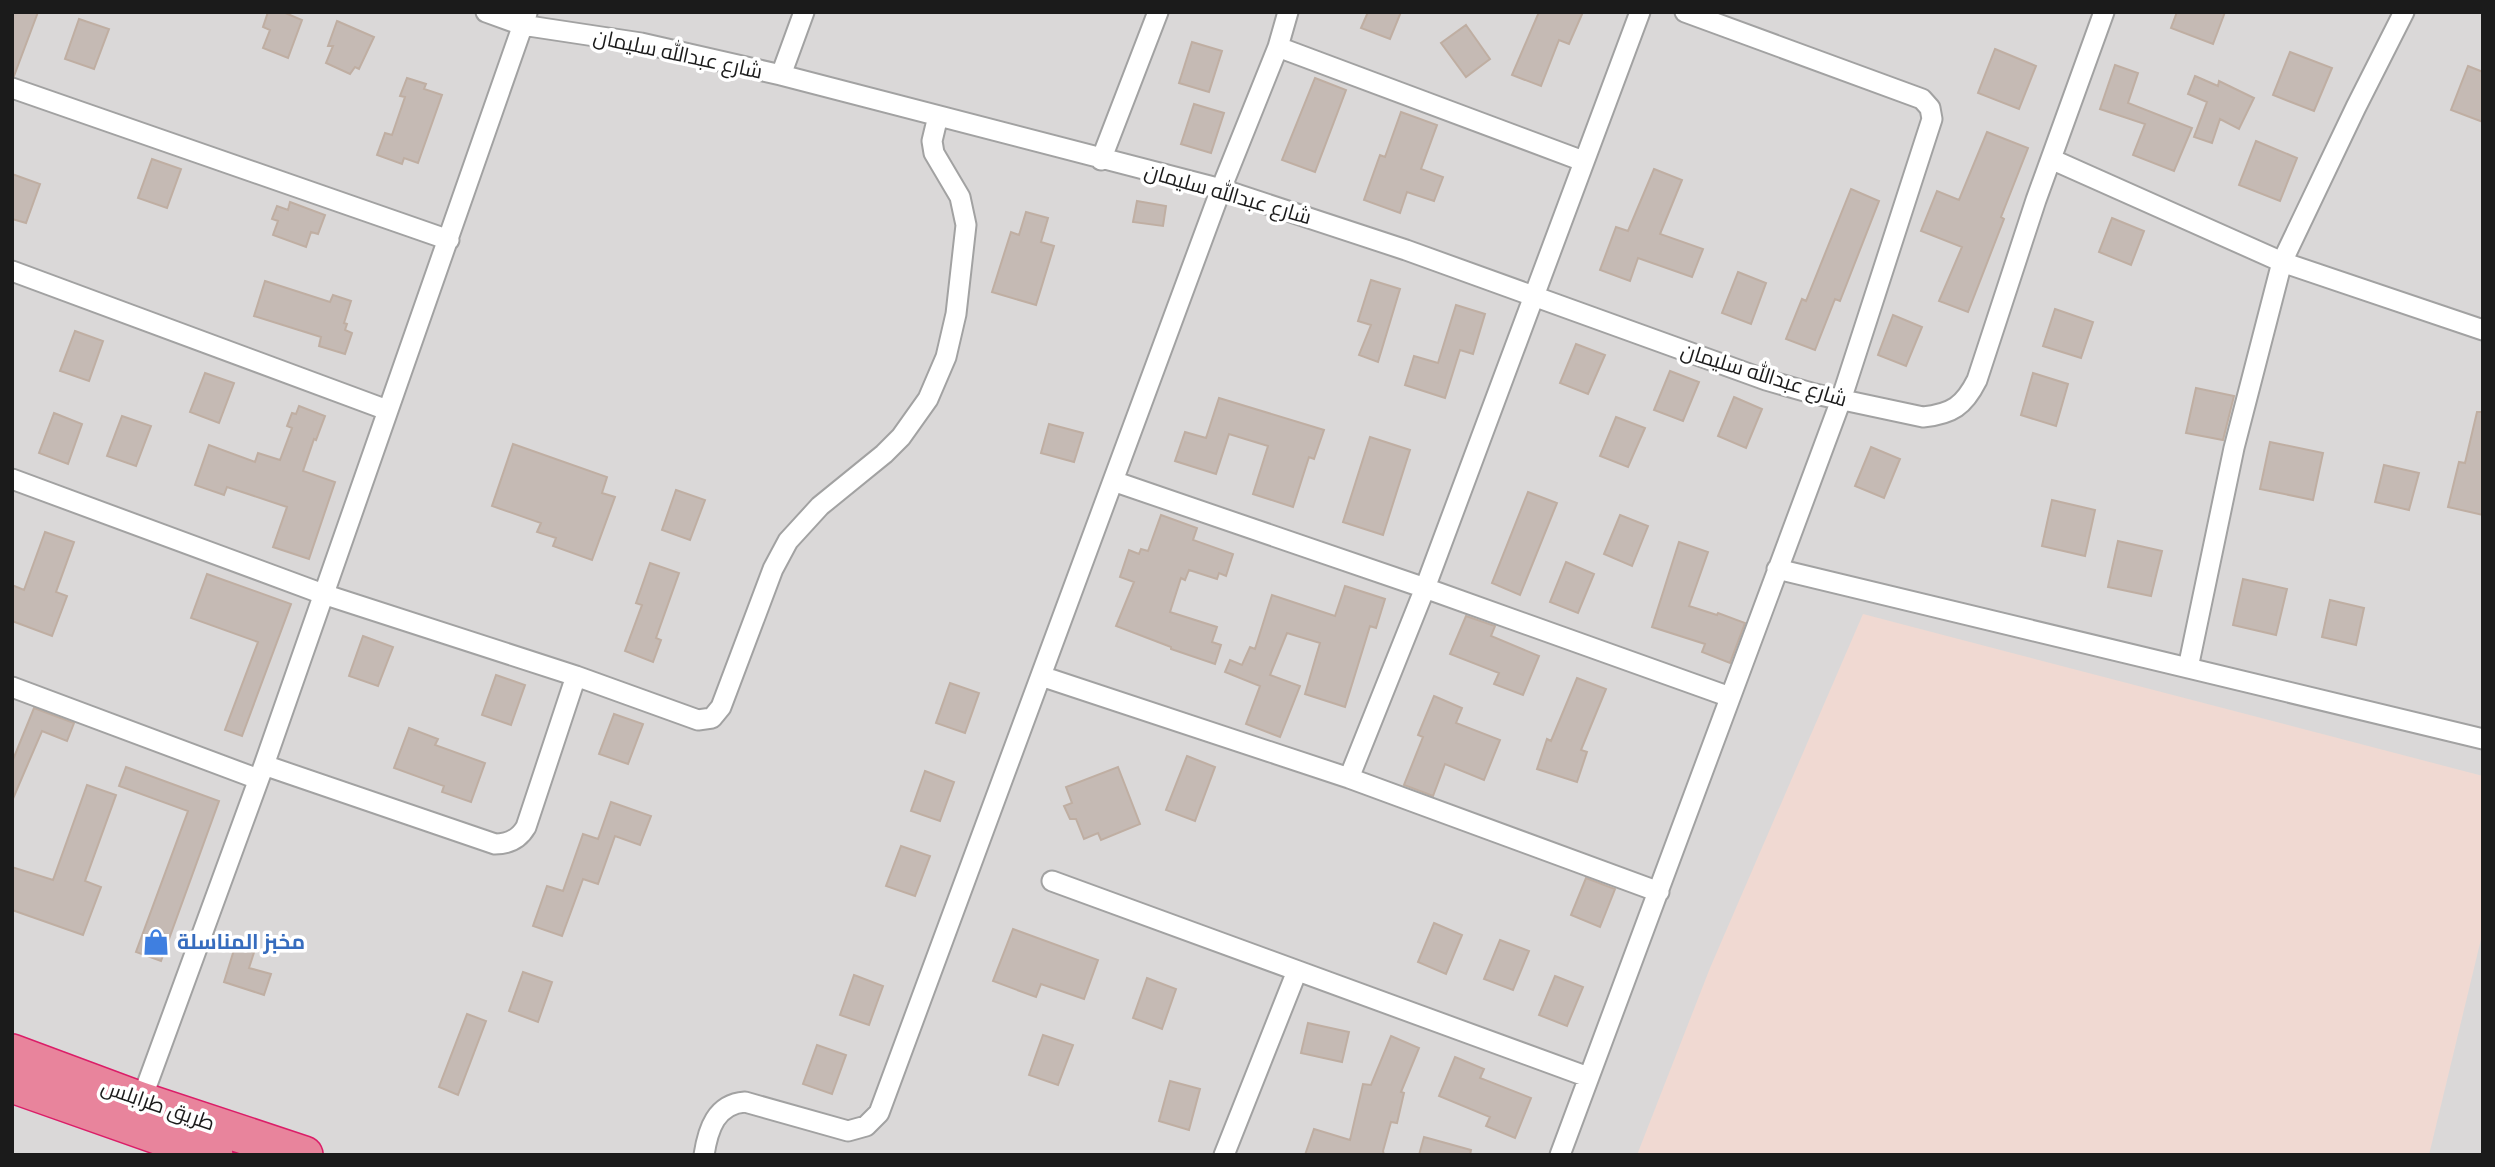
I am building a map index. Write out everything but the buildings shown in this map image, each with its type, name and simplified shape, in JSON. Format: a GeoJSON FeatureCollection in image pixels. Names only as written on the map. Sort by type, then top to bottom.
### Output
{"type":"FeatureCollection","features":[{"type":"Feature","properties":{"kind":"highway","name":"طريق طرابلس"},"geometry":{"type":"LineString","coordinates":[[12,1053],[141,1101],[304,1155]]}},
{"type":"Feature","properties":{"kind":"highway"},"geometry":{"type":"LineString","coordinates":[[12,1084],[214,1155]]}},
{"type":"Feature","properties":{"kind":"street","name":"شارع عبدالله سليمان"},"geometry":{"type":"LineString","coordinates":[[486,12],[525,18],[781,75],[1221,189],[1394,246],[1766,380],[1841,400],[1923,417],[1940,415],[1954,409],[1968,396],[1977,380],[2051,159]]}},
{"type":"Feature","properties":{"kind":"street"},"geometry":{"type":"LineString","coordinates":[[781,75],[804,12]]}},
{"type":"Feature","properties":{"kind":"street"},"geometry":{"type":"LineString","coordinates":[[1101,160],[1158,12]]}},
{"type":"Feature","properties":{"kind":"street"},"geometry":{"type":"LineString","coordinates":[[704,1155],[706,1140],[717,1115],[736,1103],[745,1102],[848,1131],[866,1126],[879,1113],[1221,189],[1278,47],[1288,12]]}},
{"type":"Feature","properties":{"kind":"street"},"geometry":{"type":"LineString","coordinates":[[1349,778],[1425,588],[1640,12]]}},
{"type":"Feature","properties":{"kind":"street"},"geometry":{"type":"LineString","coordinates":[[1560,1155],[1841,400],[1931,125],[1930,108],[1917,97],[1685,12]]}},
{"type":"Feature","properties":{"kind":"street"},"geometry":{"type":"LineString","coordinates":[[2104,12],[2051,159],[2282,262],[2483,330]]}},
{"type":"Feature","properties":{"kind":"street"},"geometry":{"type":"LineString","coordinates":[[2188,668],[2234,448],[2282,262],[2404,12]]}},
{"type":"Feature","properties":{"kind":"street"},"geometry":{"type":"LineString","coordinates":[[141,1101],[261,772],[525,18]]}},
{"type":"Feature","properties":{"kind":"street"},"geometry":{"type":"LineString","coordinates":[[1278,47],[1583,161]]}},
{"type":"Feature","properties":{"kind":"street"},"geometry":{"type":"LineString","coordinates":[[12,88],[449,240]]}},
{"type":"Feature","properties":{"kind":"street"},"geometry":{"type":"LineString","coordinates":[[12,479],[323,594],[576,676],[698,720],[712,718],[721,707],[773,569],[789,541],[820,506],[884,454],[915,418],[939,377],[953,336],[966,225],[960,197],[934,153],[932,141],[938,116]]}},
{"type":"Feature","properties":{"kind":"street"},"geometry":{"type":"LineString","coordinates":[[12,271],[387,410]]}},
{"type":"Feature","properties":{"kind":"street"},"geometry":{"type":"LineString","coordinates":[[1113,481],[1425,588],[1730,697]]}},
{"type":"Feature","properties":{"kind":"street"},"geometry":{"type":"LineString","coordinates":[[1777,569],[2483,739]]}},
{"type":"Feature","properties":{"kind":"street"},"geometry":{"type":"LineString","coordinates":[[12,687],[261,772],[495,844],[508,843],[526,827],[576,676]]}},
{"type":"Feature","properties":{"kind":"street"},"geometry":{"type":"LineString","coordinates":[[1041,676],[1349,778],[1659,892]]}},
{"type":"Feature","properties":{"kind":"street"},"geometry":{"type":"LineString","coordinates":[[1052,881],[1588,1077]]}},
{"type":"Feature","properties":{"kind":"street"},"geometry":{"type":"LineString","coordinates":[[1224,1155],[1297,971]]}},
{"type":"Feature","properties":{"kind":"shaded area"},"geometry":{"type":"Polygon","coordinates":[[[12,12],[2483,12],[2483,1155],[12,1155],[12,12]]]}},
{"type":"Feature","properties":{"kind":"shaded area"},"geometry":{"type":"Polygon","coordinates":[[[1863,614],[2483,776],[2483,931],[2429,1155],[1637,1155],[1710,968],[1863,614]]]}},
{"type":"Feature","properties":{"kind":"place","name":"مخبز المناسلة"},"geometry":{"type":"Point","coordinates":[156,942]}}]}
